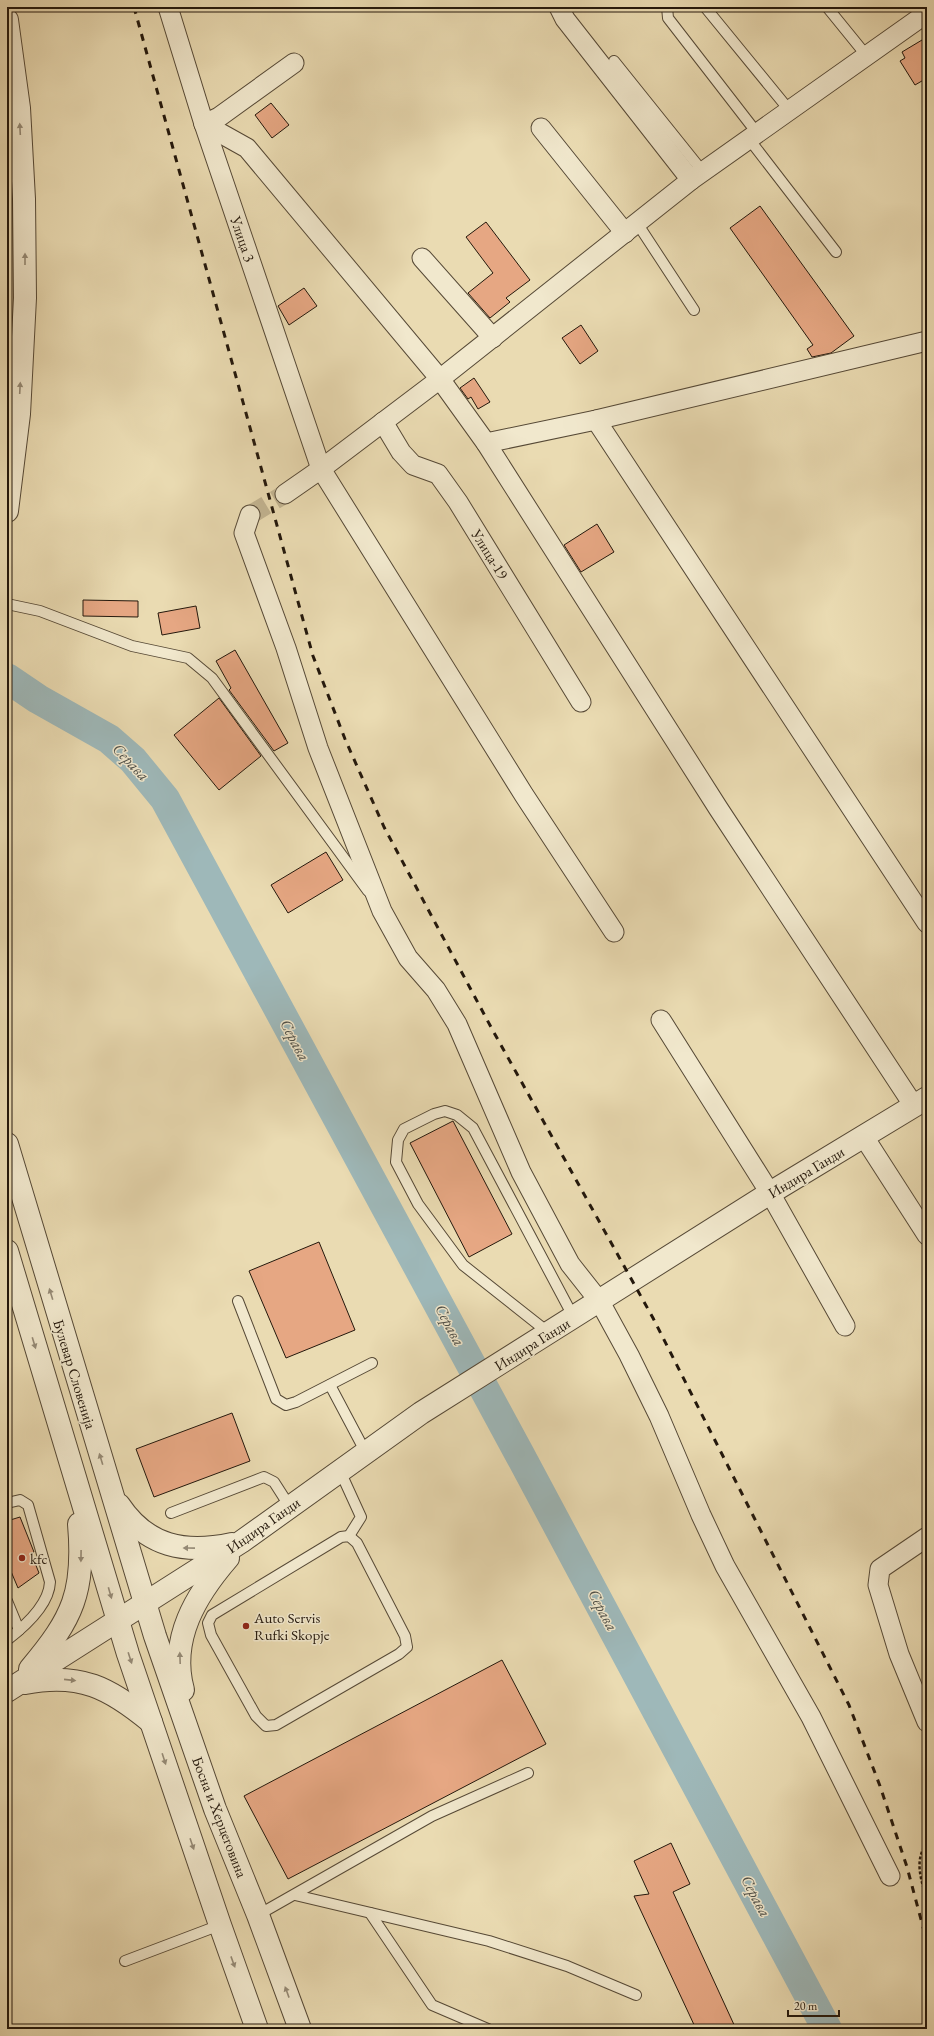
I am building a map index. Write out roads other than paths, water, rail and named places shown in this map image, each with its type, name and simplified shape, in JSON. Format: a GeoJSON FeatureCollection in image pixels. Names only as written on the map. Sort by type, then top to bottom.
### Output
{"type":"FeatureCollection","features":[{"type":"Feature","properties":{"kind":"street","name":"Улица 3"},"geometry":{"type":"LineString","coordinates":[[168,7],[204,124],[322,469],[524,795],[614,932]]}},
{"type":"Feature","properties":{"kind":"street"},"geometry":{"type":"LineString","coordinates":[[559,7],[565,19],[697,176]]}},
{"type":"Feature","properties":{"kind":"street"},"geometry":{"type":"LineString","coordinates":[[285,494],[322,469],[440,379],[697,176],[927,13]]}},
{"type":"Feature","properties":{"kind":"street"},"geometry":{"type":"LineString","coordinates":[[7,20],[19,115],[24,199],[25,298],[19,414],[7,511]]}},
{"type":"Feature","properties":{"kind":"street"},"geometry":{"type":"LineString","coordinates":[[204,124],[219,117],[294,62]]}},
{"type":"Feature","properties":{"kind":"street"},"geometry":{"type":"LineString","coordinates":[[204,124],[247,148],[440,379],[486,443],[718,808],[920,1102]]}},
{"type":"Feature","properties":{"kind":"street"},"geometry":{"type":"LineString","coordinates":[[541,128],[631,228]]}},
{"type":"Feature","properties":{"kind":"street"},"geometry":{"type":"LineString","coordinates":[[422,258],[493,338]]}},
{"type":"Feature","properties":{"kind":"street"},"geometry":{"type":"LineString","coordinates":[[486,443],[596,420],[927,342]]}},
{"type":"Feature","properties":{"kind":"street"},"geometry":{"type":"LineString","coordinates":[[596,420],[927,923]]}},
{"type":"Feature","properties":{"kind":"street","name":"Улица-19"},"geometry":{"type":"LineString","coordinates":[[383,422],[401,452],[413,465],[438,474],[454,497],[581,702]]}},
{"type":"Feature","properties":{"kind":"street"},"geometry":{"type":"LineString","coordinates":[[250,515],[244,533],[286,648],[318,748],[382,911],[408,958],[436,990],[457,1024],[521,1172],[570,1264],[600,1302],[659,1416],[701,1515],[725,1566],[811,1717],[890,1876]]}},
{"type":"Feature","properties":{"kind":"street"},"geometry":{"type":"LineString","coordinates":[[661,1020],[770,1193],[845,1326]]}},
{"type":"Feature","properties":{"kind":"street","name":"Индира Ганди"},"geometry":{"type":"LineString","coordinates":[[12,1688],[241,1542],[366,1452],[458,1390],[600,1302],[770,1193],[920,1102]]}},
{"type":"Feature","properties":{"kind":"street"},"geometry":{"type":"LineString","coordinates":[[864,1137],[927,1235]]}},
{"type":"Feature","properties":{"kind":"street","name":"Булевар Словенија"},"geometry":{"type":"LineString","coordinates":[[7,1144],[145,1603]]}},
{"type":"Feature","properties":{"kind":"street","name":"Булевар Словенија"},"geometry":{"type":"LineString","coordinates":[[7,1252],[118,1620]]}},
{"type":"Feature","properties":{"kind":"street"},"geometry":{"type":"LineString","coordinates":[[12,1688],[64,1625],[78,1590],[82,1555],[74,1475]]}},
{"type":"Feature","properties":{"kind":"street"},"geometry":{"type":"LineString","coordinates":[[112,1496],[129,1521],[154,1539],[182,1548],[211,1548],[241,1542]]}},
{"type":"Feature","properties":{"kind":"street"},"geometry":{"type":"LineString","coordinates":[[927,1536],[880,1569],[878,1585],[899,1654],[927,1722]]}},
{"type":"Feature","properties":{"kind":"street"},"geometry":{"type":"LineString","coordinates":[[194,1751],[190,1716],[181,1682],[179,1652],[184,1628],[197,1598],[211,1578],[241,1542]]}},
{"type":"Feature","properties":{"kind":"street","name":"Босна и Херцеговина"},"geometry":{"type":"LineString","coordinates":[[145,1603],[194,1751],[215,1809],[258,1915],[300,2029]]}},
{"type":"Feature","properties":{"kind":"street"},"geometry":{"type":"LineString","coordinates":[[118,1620],[151,1722],[257,2029]]}},
{"type":"Feature","properties":{"kind":"street"},"geometry":{"type":"LineString","coordinates":[[12,1688],[45,1679],[72,1680],[99,1686],[126,1701],[151,1722]]}},
{"type":"Feature","properties":{"kind":"lane"},"geometry":{"type":"LineString","coordinates":[[667,7],[668,18],[836,252]]}},
{"type":"Feature","properties":{"kind":"lane"},"geometry":{"type":"LineString","coordinates":[[706,7],[790,111]]}},
{"type":"Feature","properties":{"kind":"lane"},"geometry":{"type":"LineString","coordinates":[[827,7],[866,55]]}},
{"type":"Feature","properties":{"kind":"lane"},"geometry":{"type":"LineString","coordinates":[[614,61],[697,176]]}},
{"type":"Feature","properties":{"kind":"lane"},"geometry":{"type":"LineString","coordinates":[[631,228],[694,310]]}},
{"type":"Feature","properties":{"kind":"lane"},"geometry":{"type":"LineString","coordinates":[[7,604],[40,611],[132,646],[188,658],[212,678],[382,911]]}},
{"type":"Feature","properties":{"kind":"lane"},"geometry":{"type":"LineString","coordinates":[[549,1333],[463,1265],[418,1204],[396,1162],[398,1140],[404,1129],[434,1114],[445,1111],[457,1115],[473,1128],[574,1318]]}},
{"type":"Feature","properties":{"kind":"lane"},"geometry":{"type":"LineString","coordinates":[[238,1301],[276,1399],[286,1405],[296,1402],[372,1363]]}},
{"type":"Feature","properties":{"kind":"lane"},"geometry":{"type":"LineString","coordinates":[[330,1385],[366,1452]]}},
{"type":"Feature","properties":{"kind":"lane"},"geometry":{"type":"LineString","coordinates":[[340,1471],[361,1516],[349,1536]]}},
{"type":"Feature","properties":{"kind":"lane"},"geometry":{"type":"LineString","coordinates":[[171,1513],[264,1477],[274,1482],[290,1507]]}},
{"type":"Feature","properties":{"kind":"lane"},"geometry":{"type":"LineString","coordinates":[[7,1502],[20,1500],[28,1506],[50,1582],[46,1600],[19,1630],[7,1640]]}},
{"type":"Feature","properties":{"kind":"lane"},"geometry":{"type":"LineString","coordinates":[[341,1536],[349,1536],[357,1543],[405,1636],[407,1647],[399,1654],[276,1725],[266,1726],[256,1716],[211,1635],[208,1623],[212,1615],[218,1611],[341,1536]]}},
{"type":"Feature","properties":{"kind":"lane"},"geometry":{"type":"LineString","coordinates":[[7,1601],[19,1630]]}},
{"type":"Feature","properties":{"kind":"lane"},"geometry":{"type":"LineString","coordinates":[[258,1915],[432,1816],[528,1774]]}},
{"type":"Feature","properties":{"kind":"lane"},"geometry":{"type":"LineString","coordinates":[[295,1895],[489,1941],[567,1966],[636,1994]]}},
{"type":"Feature","properties":{"kind":"lane"},"geometry":{"type":"LineString","coordinates":[[370,1913],[432,2005],[488,2029]]}},
{"type":"Feature","properties":{"kind":"lane"},"geometry":{"type":"LineString","coordinates":[[125,1961],[220,1925]]}},
{"type":"Feature","properties":{"kind":"waterway","name":"Серава"},"geometry":{"type":"LineString","coordinates":[[7,678],[38,699],[109,739],[133,760],[165,799],[520,1455],[827,2029]]}},
{"type":"Feature","properties":{"kind":"tunnel"},"geometry":{"type":"LineString","coordinates":[[250,515],[285,494]]}},
{"type":"Feature","properties":{"kind":"railway"},"geometry":{"type":"LineString","coordinates":[[134,7],[313,656],[345,739],[384,827],[492,1029],[653,1318],[849,1705],[880,1786],[907,1867],[927,1942]]}},
{"type":"Feature","properties":{"kind":"place","name":"kfc"},"geometry":{"type":"Point","coordinates":[22,1558]}},
{"type":"Feature","properties":{"kind":"place","name":"Auto Servis Rufki Skopje"},"geometry":{"type":"Point","coordinates":[246,1626]}}]}
